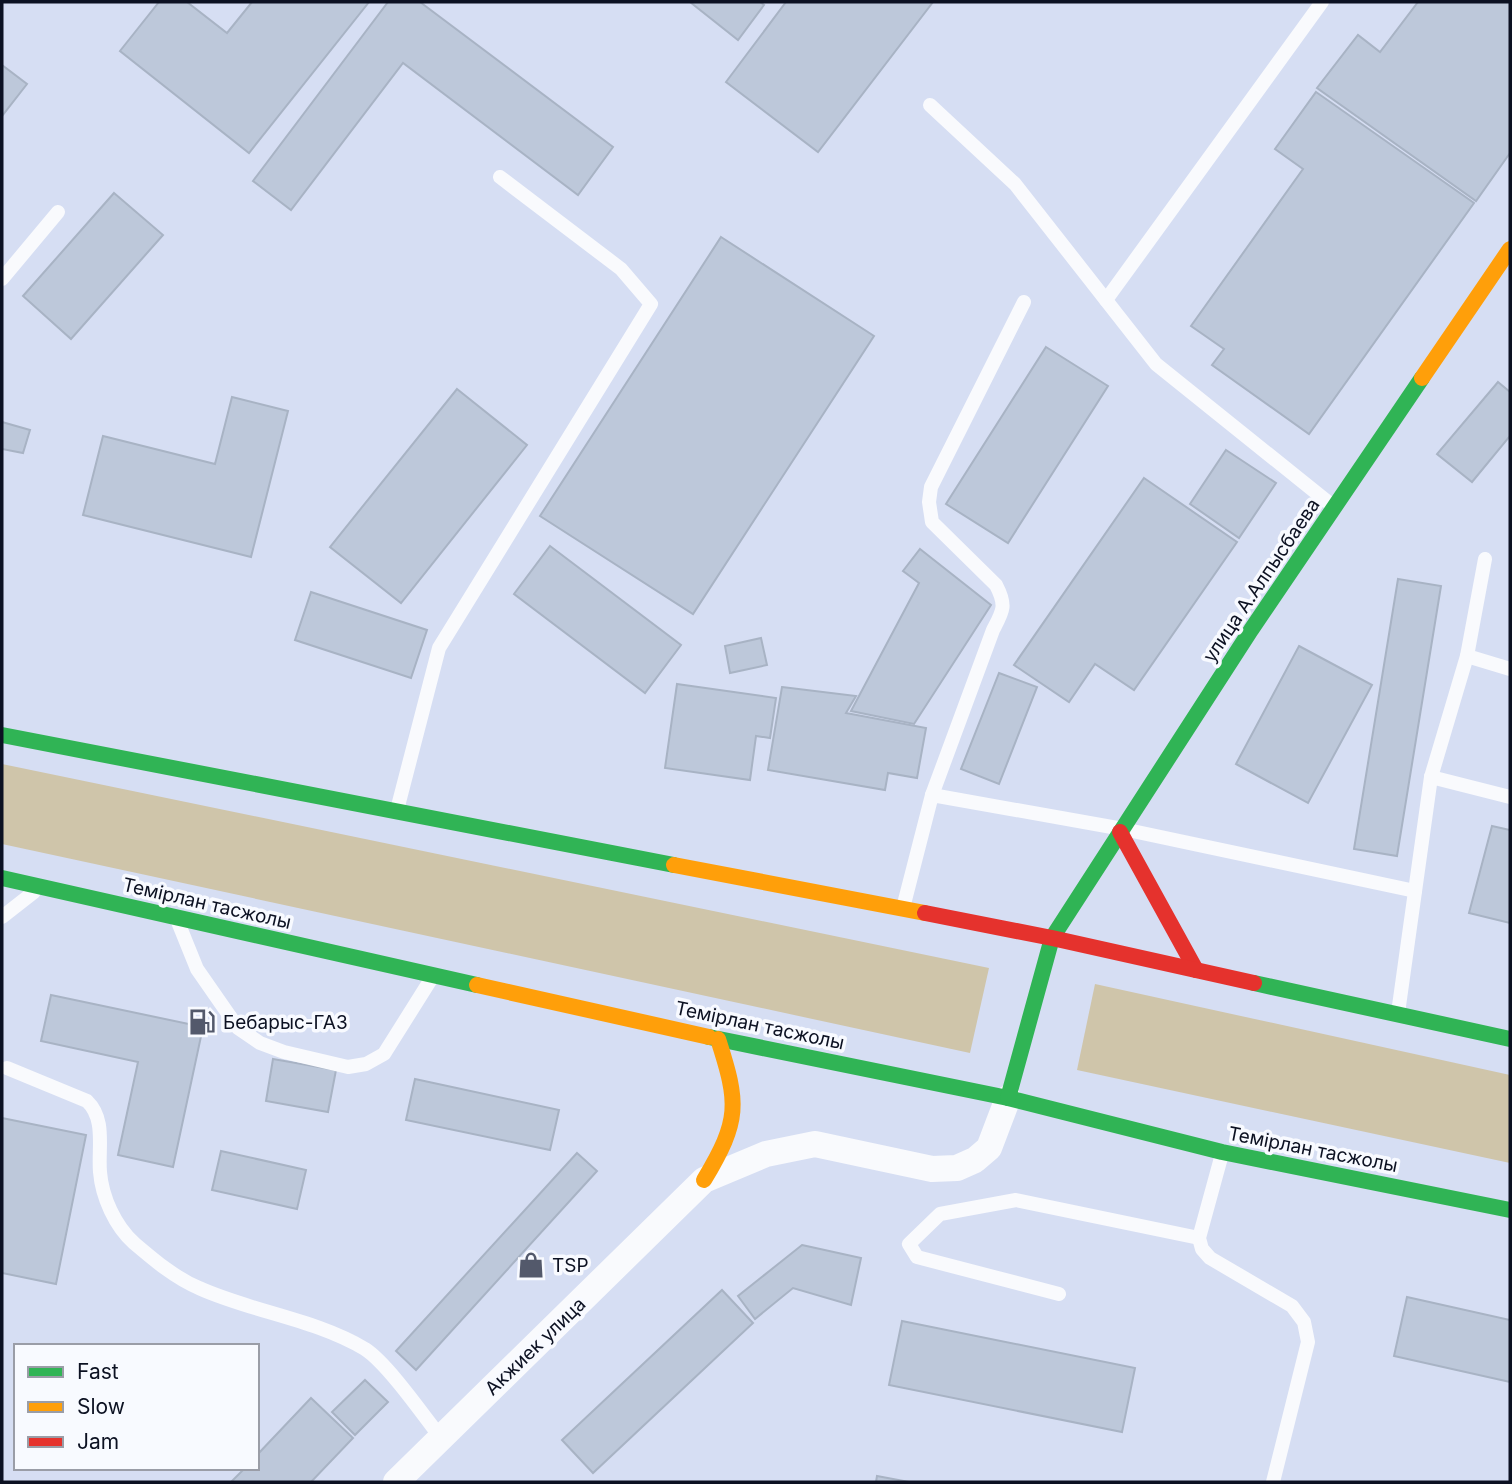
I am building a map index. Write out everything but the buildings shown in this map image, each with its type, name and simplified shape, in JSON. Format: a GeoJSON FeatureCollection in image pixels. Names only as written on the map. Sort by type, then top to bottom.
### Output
{"type":"FeatureCollection","features":[{"type":"Feature","properties":{"kind":"main road","name":"улица А.Алпысбаева"},"geometry":{"type":"LineString","coordinates":[[1008,1098],[1052,938],[1251,630],[1510,249]]}},
{"type":"Feature","properties":{"kind":"main road"},"geometry":{"type":"LineString","coordinates":[[2,735],[1052,938],[1510,1039]]}},
{"type":"Feature","properties":{"kind":"main road"},"geometry":{"type":"LineString","coordinates":[[1122,831],[1196,970]]}},
{"type":"Feature","properties":{"kind":"main road","name":"Темірлан тасжолы"},"geometry":{"type":"LineString","coordinates":[[2,878],[718,1039],[1008,1098],[1222,1152],[1510,1210]]}},
{"type":"Feature","properties":{"kind":"main road"},"geometry":{"type":"LineString","coordinates":[[704,1180],[730,1132],[735,1108],[733,1088],[718,1039]]}},
{"type":"Feature","properties":{"kind":"street"},"geometry":{"type":"LineString","coordinates":[[704,1180],[766,1154],[815,1144],[932,1169],[957,1168],[975,1160],[989,1148],[1008,1098]]}},
{"type":"Feature","properties":{"kind":"street","name":"Акжиек улица"},"geometry":{"type":"LineString","coordinates":[[396,1482],[704,1180]]}},
{"type":"Feature","properties":{"kind":"lane"},"geometry":{"type":"LineString","coordinates":[[1106,300],[1322,2]]}},
{"type":"Feature","properties":{"kind":"lane"},"geometry":{"type":"LineString","coordinates":[[930,105],[1015,184],[1156,364],[1335,508]]}},
{"type":"Feature","properties":{"kind":"lane"},"geometry":{"type":"LineString","coordinates":[[397,812],[439,648],[651,304],[621,269],[500,177]]}},
{"type":"Feature","properties":{"kind":"lane"},"geometry":{"type":"LineString","coordinates":[[2,279],[58,212]]}},
{"type":"Feature","properties":{"kind":"lane"},"geometry":{"type":"LineString","coordinates":[[903,909],[932,795],[993,630],[1004,609],[996,585],[932,522],[929,502],[931,486],[1024,302]]}},
{"type":"Feature","properties":{"kind":"lane"},"geometry":{"type":"LineString","coordinates":[[1398,1015],[1431,777],[1467,656],[1485,559]]}},
{"type":"Feature","properties":{"kind":"lane"},"geometry":{"type":"LineString","coordinates":[[1467,656],[1510,668]]}},
{"type":"Feature","properties":{"kind":"lane"},"geometry":{"type":"LineString","coordinates":[[1431,777],[1510,797]]}},
{"type":"Feature","properties":{"kind":"lane"},"geometry":{"type":"LineString","coordinates":[[932,795],[1415,891]]}},
{"type":"Feature","properties":{"kind":"lane"},"geometry":{"type":"LineString","coordinates":[[2,917],[41,887]]}},
{"type":"Feature","properties":{"kind":"lane"},"geometry":{"type":"LineString","coordinates":[[177,917],[197,969],[238,1028],[260,1043],[284,1052],[348,1067],[366,1064],[384,1054],[434,975]]}},
{"type":"Feature","properties":{"kind":"lane"},"geometry":{"type":"LineString","coordinates":[[7,1068],[88,1101],[95,1108],[99,1118],[100,1174],[109,1210],[131,1240],[170,1272],[199,1289],[329,1333],[367,1350],[441,1438]]}},
{"type":"Feature","properties":{"kind":"lane"},"geometry":{"type":"LineString","coordinates":[[1222,1152],[1199,1238],[1202,1249],[1210,1258],[1292,1306],[1304,1322],[1308,1342],[1273,1482]]}},
{"type":"Feature","properties":{"kind":"lane"},"geometry":{"type":"LineString","coordinates":[[1059,1294],[917,1258],[909,1244],[940,1214],[1016,1200],[1199,1238]]}},
{"type":"Feature","properties":{"kind":"shaded area"},"geometry":{"type":"Polygon","coordinates":[[[2,764],[989,968],[970,1053],[2,844],[2,764]]]}},
{"type":"Feature","properties":{"kind":"shaded area"},"geometry":{"type":"Polygon","coordinates":[[[1095,984],[1510,1075],[1510,1163],[1077,1070],[1095,984]]]}},
{"type":"Feature","properties":{"kind":"traffic: fast"},"geometry":{"type":"LineString","coordinates":[[1008,1098],[1052,938],[1251,630],[1422,378]]}},
{"type":"Feature","properties":{"kind":"traffic: fast"},"geometry":{"type":"LineString","coordinates":[[2,735],[674,865]]}},
{"type":"Feature","properties":{"kind":"traffic: fast"},"geometry":{"type":"LineString","coordinates":[[2,878],[477,985]]}},
{"type":"Feature","properties":{"kind":"traffic: fast"},"geometry":{"type":"LineString","coordinates":[[1254,983],[1510,1039]]}},
{"type":"Feature","properties":{"kind":"traffic: fast"},"geometry":{"type":"LineString","coordinates":[[709,1037],[1008,1098],[1222,1152],[1510,1210]]}},
{"type":"Feature","properties":{"kind":"traffic: slow"},"geometry":{"type":"LineString","coordinates":[[1422,378],[1510,249]]}},
{"type":"Feature","properties":{"kind":"traffic: slow"},"geometry":{"type":"LineString","coordinates":[[674,865],[925,913]]}},
{"type":"Feature","properties":{"kind":"traffic: slow"},"geometry":{"type":"LineString","coordinates":[[477,985],[709,1037]]}},
{"type":"Feature","properties":{"kind":"traffic: slow"},"geometry":{"type":"LineString","coordinates":[[704,1180],[724,1142],[732,1111],[730,1080],[718,1039]]}},
{"type":"Feature","properties":{"kind":"traffic: jam"},"geometry":{"type":"LineString","coordinates":[[1120,832],[1196,970]]}},
{"type":"Feature","properties":{"kind":"traffic: jam"},"geometry":{"type":"LineString","coordinates":[[925,913],[1254,983]]}},
{"type":"Feature","properties":{"kind":"place","name":"Бебарыс-ГАЗ"},"geometry":{"type":"Point","coordinates":[202,1022]}},
{"type":"Feature","properties":{"kind":"place","name":"TSP"},"geometry":{"type":"Point","coordinates":[531,1265]}}]}
